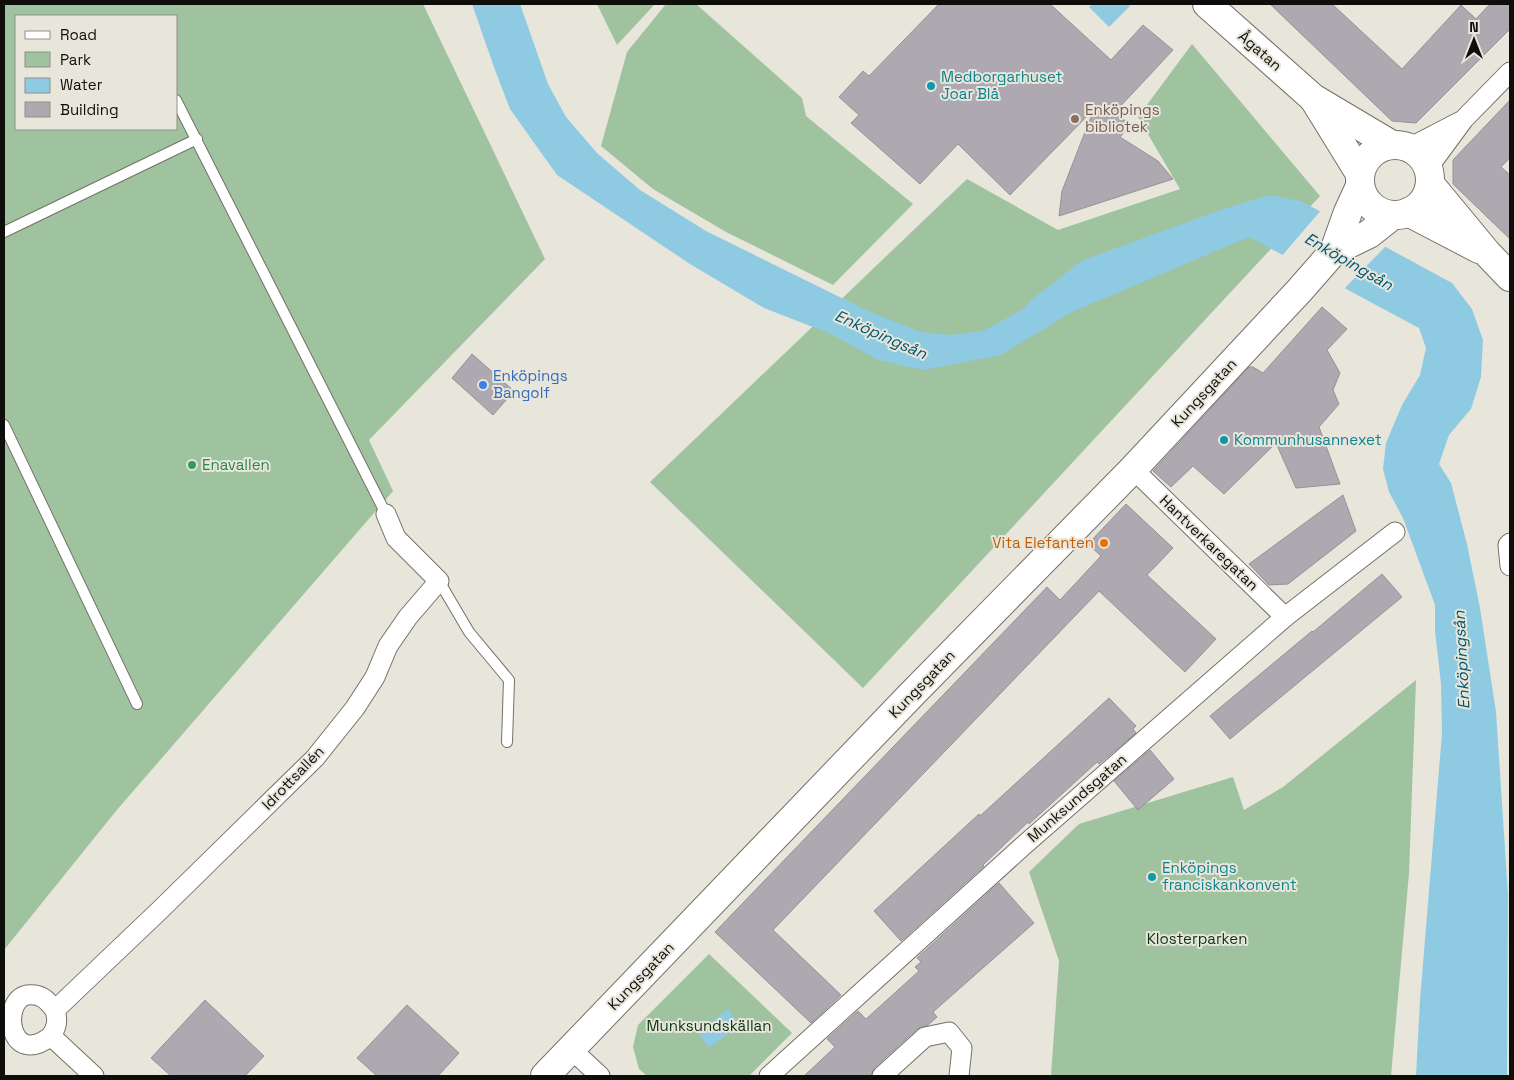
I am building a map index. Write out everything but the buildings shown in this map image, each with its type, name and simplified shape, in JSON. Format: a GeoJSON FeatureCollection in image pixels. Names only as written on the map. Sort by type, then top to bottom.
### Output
{"type":"FeatureCollection","features":[{"type":"Feature","properties":{"kind":"street","name":"Ågatan"},"geometry":{"type":"LineString","coordinates":[[1207,4],[1313,98],[1400,147],[1414,150],[1423,158],[1429,176],[1487,253],[1510,278]]}},
{"type":"Feature","properties":{"kind":"street"},"geometry":{"type":"LineString","coordinates":[[1334,250],[1369,234],[1400,214],[1415,210],[1424,201],[1429,191],[1429,176],[1464,120],[1510,72]]}},
{"type":"Feature","properties":{"kind":"street","name":"Ågatan"},"geometry":{"type":"LineString","coordinates":[[1313,98],[1360,180],[1364,197],[1371,206],[1381,212],[1400,214],[1487,253]]}},
{"type":"Feature","properties":{"kind":"street"},"geometry":{"type":"LineString","coordinates":[[1334,250],[1364,164],[1371,154],[1380,148],[1400,147],[1464,120]]}},
{"type":"Feature","properties":{"kind":"street","name":"Kungsgatan"},"geometry":{"type":"LineString","coordinates":[[545,1076],[904,702],[1133,469],[1334,250]]}},
{"type":"Feature","properties":{"kind":"street","name":"Hantverkaregatan"},"geometry":{"type":"LineString","coordinates":[[1133,469],[1285,617]]}},
{"type":"Feature","properties":{"kind":"street"},"geometry":{"type":"LineString","coordinates":[[386,514],[396,538],[439,581]]}},
{"type":"Feature","properties":{"kind":"street","name":"Munksundsgatan"},"geometry":{"type":"LineString","coordinates":[[769,1076],[1023,846],[1285,617],[1395,532]]}},
{"type":"Feature","properties":{"kind":"street"},"geometry":{"type":"LineString","coordinates":[[1510,543],[1508,545],[1510,566]]}},
{"type":"Feature","properties":{"kind":"street","name":"Idrottsallén"},"geometry":{"type":"LineString","coordinates":[[55,1010],[315,758],[355,708],[375,677],[388,646],[408,617],[439,581]]}},
{"type":"Feature","properties":{"kind":"street"},"geometry":{"type":"LineString","coordinates":[[24,996],[40,996],[48,1000],[55,1010],[57,1019],[56,1028],[51,1036],[42,1044],[22,1044],[15,1039],[7,1028],[6,1018],[9,1008],[15,1000],[24,996]]}},
{"type":"Feature","properties":{"kind":"street"},"geometry":{"type":"LineString","coordinates":[[882,1076],[925,1037],[949,1032],[962,1048],[959,1076]]}},
{"type":"Feature","properties":{"kind":"street"},"geometry":{"type":"LineString","coordinates":[[51,1036],[94,1076]]}},
{"type":"Feature","properties":{"kind":"street"},"geometry":{"type":"LineString","coordinates":[[571,1049],[600,1076]]}},
{"type":"Feature","properties":{"kind":"lane"},"geometry":{"type":"LineString","coordinates":[[178,104],[386,514]]}},
{"type":"Feature","properties":{"kind":"lane"},"geometry":{"type":"LineString","coordinates":[[4,232],[197,139]]}},
{"type":"Feature","properties":{"kind":"lane"},"geometry":{"type":"LineString","coordinates":[[4,425],[137,704]]}},
{"type":"Feature","properties":{"kind":"lane"},"geometry":{"type":"LineString","coordinates":[[439,581],[469,632],[509,680],[507,742]]}},
{"type":"Feature","properties":{"kind":"green space","name":"Enavallen"},"geometry":{"type":"Polygon","coordinates":[[[4,4],[423,4],[545,259],[369,440],[393,491],[116,811],[4,950],[4,4]]]}},
{"type":"Feature","properties":{"kind":"green space"},"geometry":{"type":"Polygon","coordinates":[[[597,4],[655,4],[617,45],[597,4]]]}},
{"type":"Feature","properties":{"kind":"green space"},"geometry":{"type":"Polygon","coordinates":[[[666,4],[696,4],[802,98],[806,116],[913,204],[833,285],[726,232],[653,189],[601,146],[627,52],[666,4]]]}},
{"type":"Feature","properties":{"kind":"green space"},"geometry":{"type":"Polygon","coordinates":[[[1192,44],[1320,196],[863,688],[650,482],[967,179],[1058,230],[1180,189],[1138,117],[1192,44]]]}},
{"type":"Feature","properties":{"kind":"green space","name":"Klosterparken"},"geometry":{"type":"Polygon","coordinates":[[[1416,680],[1409,873],[1391,1076],[1051,1076],[1059,961],[1029,872],[1079,824],[1233,777],[1244,810],[1283,787],[1416,680]]]}},
{"type":"Feature","properties":{"kind":"green space","name":"Munksundskällan"},"geometry":{"type":"Polygon","coordinates":[[[709,954],[792,1033],[749,1076],[647,1076],[639,1069],[633,1047],[638,1025],[709,954]]]}},
{"type":"Feature","properties":{"kind":"water","name":"Enköpingsån"},"geometry":{"type":"Polygon","coordinates":[[[472,4],[520,4],[548,84],[566,117],[597,153],[640,190],[706,231],[870,312],[921,332],[950,335],[983,331],[1025,308],[1030,301],[1081,261],[1220,210],[1269,195],[1301,201],[1452,283],[1472,309],[1483,340],[1481,377],[1471,409],[1449,435],[1439,464],[1451,483],[1467,544],[1480,608],[1496,712],[1508,895],[1507,1076],[1416,1076],[1420,1000],[1442,733],[1441,684],[1435,631],[1435,605],[1403,518],[1389,492],[1383,469],[1386,443],[1402,405],[1420,375],[1426,348],[1419,328],[1249,237],[1072,312],[1001,355],[923,370],[878,360],[831,334],[764,308],[690,264],[557,175],[510,109],[472,4]]]}},
{"type":"Feature","properties":{"kind":"water"},"geometry":{"type":"Polygon","coordinates":[[[1093,4],[1127,4],[1130,6],[1109,27],[1089,7],[1093,4]]]}},
{"type":"Feature","properties":{"kind":"water"},"geometry":{"type":"Polygon","coordinates":[[[728,1009],[740,1025],[709,1048],[698,1032],[728,1009]]]}},
{"type":"Feature","properties":{"kind":"pier"},"geometry":{"type":"Polygon","coordinates":[[[1322,209],[1387,245],[1343,290],[1281,257],[1322,209]]]}},
{"type":"Feature","properties":{"kind":"place","name":"Medborgarhuset Joar Blå"},"geometry":{"type":"Point","coordinates":[931,86]}},
{"type":"Feature","properties":{"kind":"place","name":"Enköpings bibliotek"},"geometry":{"type":"Point","coordinates":[1075,119]}},
{"type":"Feature","properties":{"kind":"place","name":"Enköpings Bangolf"},"geometry":{"type":"Point","coordinates":[483,385]}},
{"type":"Feature","properties":{"kind":"place","name":"Kommunhusannexet"},"geometry":{"type":"Point","coordinates":[1224,440]}},
{"type":"Feature","properties":{"kind":"place","name":"Enavallen"},"geometry":{"type":"Point","coordinates":[192,465]}},
{"type":"Feature","properties":{"kind":"place","name":"Vita Elefanten"},"geometry":{"type":"Point","coordinates":[1104,543]}},
{"type":"Feature","properties":{"kind":"place","name":"Enköpings franciskankonvent"},"geometry":{"type":"Point","coordinates":[1152,877]}}]}
